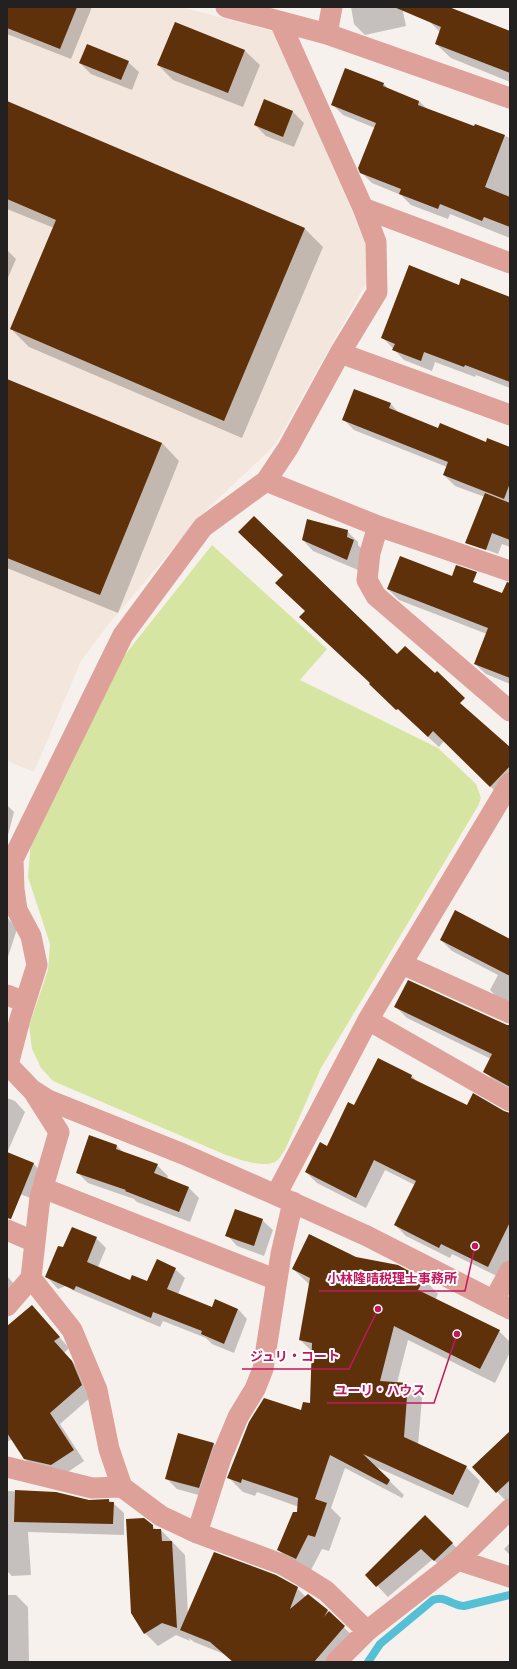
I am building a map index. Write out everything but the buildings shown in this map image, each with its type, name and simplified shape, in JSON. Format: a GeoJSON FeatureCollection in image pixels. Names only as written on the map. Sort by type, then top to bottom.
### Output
{"type":"FeatureCollection","features":[{"type":"Feature","properties":{"kind":"street"},"geometry":{"type":"LineString","coordinates":[[226,7],[327,34],[510,98]]}},
{"type":"Feature","properties":{"kind":"street"},"geometry":{"type":"LineString","coordinates":[[327,34],[332,7]]}},
{"type":"Feature","properties":{"kind":"street"},"geometry":{"type":"LineString","coordinates":[[7,1306],[31,1278],[43,1188],[59,1132],[33,1091],[8,1065],[16,998],[36,965],[31,936],[11,899],[13,860],[123,635],[203,527],[266,481],[288,448],[340,353],[377,292],[376,242],[363,208],[280,22]]}},
{"type":"Feature","properties":{"kind":"street"},"geometry":{"type":"LineString","coordinates":[[363,208],[510,263]]}},
{"type":"Feature","properties":{"kind":"street"},"geometry":{"type":"LineString","coordinates":[[340,353],[510,415]]}},
{"type":"Feature","properties":{"kind":"street"},"geometry":{"type":"LineString","coordinates":[[266,481],[378,526],[510,571]]}},
{"type":"Feature","properties":{"kind":"street"},"geometry":{"type":"LineString","coordinates":[[378,526],[370,553],[367,580],[376,596],[510,711]]}},
{"type":"Feature","properties":{"kind":"street"},"geometry":{"type":"LineString","coordinates":[[197,1533],[221,1458],[238,1417],[255,1389],[263,1369],[277,1280],[284,1199],[368,1020],[510,782]]}},
{"type":"Feature","properties":{"kind":"street"},"geometry":{"type":"LineString","coordinates":[[402,964],[510,1013]]}},
{"type":"Feature","properties":{"kind":"street"},"geometry":{"type":"LineString","coordinates":[[368,1020],[510,1101]]}},
{"type":"Feature","properties":{"kind":"street"},"geometry":{"type":"LineString","coordinates":[[7,1081],[33,1091],[48,1100],[176,1151],[367,1236],[502,1304],[510,1271]]}},
{"type":"Feature","properties":{"kind":"street"},"geometry":{"type":"LineString","coordinates":[[43,1188],[277,1280]]}},
{"type":"Feature","properties":{"kind":"street"},"geometry":{"type":"LineString","coordinates":[[7,1230],[35,1242]]}},
{"type":"Feature","properties":{"kind":"street"},"geometry":{"type":"LineString","coordinates":[[31,1278],[72,1330],[97,1390],[109,1449],[122,1487],[161,1516],[197,1533],[281,1564],[326,1591],[367,1631]]}},
{"type":"Feature","properties":{"kind":"street"},"geometry":{"type":"LineString","coordinates":[[7,1467],[92,1488],[122,1487]]}},
{"type":"Feature","properties":{"kind":"street"},"geometry":{"type":"LineString","coordinates":[[336,1662],[367,1631],[458,1560],[510,1509]]}},
{"type":"Feature","properties":{"kind":"street"},"geometry":{"type":"LineString","coordinates":[[458,1560],[510,1577]]}},
{"type":"Feature","properties":{"kind":"shaded area"},"geometry":{"type":"Polygon","coordinates":[[[7,7],[181,7],[280,33],[368,250],[369,278],[278,440],[267,453],[206,510],[108,625],[81,661],[34,772],[7,761],[7,7]]]}},
{"type":"Feature","properties":{"kind":"green space"},"geometry":{"type":"Polygon","coordinates":[[[212,545],[327,649],[300,680],[438,748],[476,784],[481,798],[478,806],[321,1068],[285,1150],[275,1162],[269,1164],[250,1162],[226,1155],[53,1081],[41,1068],[32,1049],[29,1026],[48,970],[50,944],[28,877],[31,839],[116,666],[212,545]]]}},
{"type":"Feature","properties":{"kind":"waterway"},"geometry":{"type":"LineString","coordinates":[[368,1662],[380,1644],[433,1600],[441,1599],[464,1606],[510,1595]]}},
{"type":"Feature","properties":{"kind":"place","name":"小林隆晴税理士事務所"},"geometry":{"type":"Point","coordinates":[475,1246]}},
{"type":"Feature","properties":{"kind":"place","name":"ジュリ・コート"},"geometry":{"type":"Point","coordinates":[378,1309]}},
{"type":"Feature","properties":{"kind":"place","name":"ユーリ・ハウス"},"geometry":{"type":"Point","coordinates":[457,1334]}}]}
